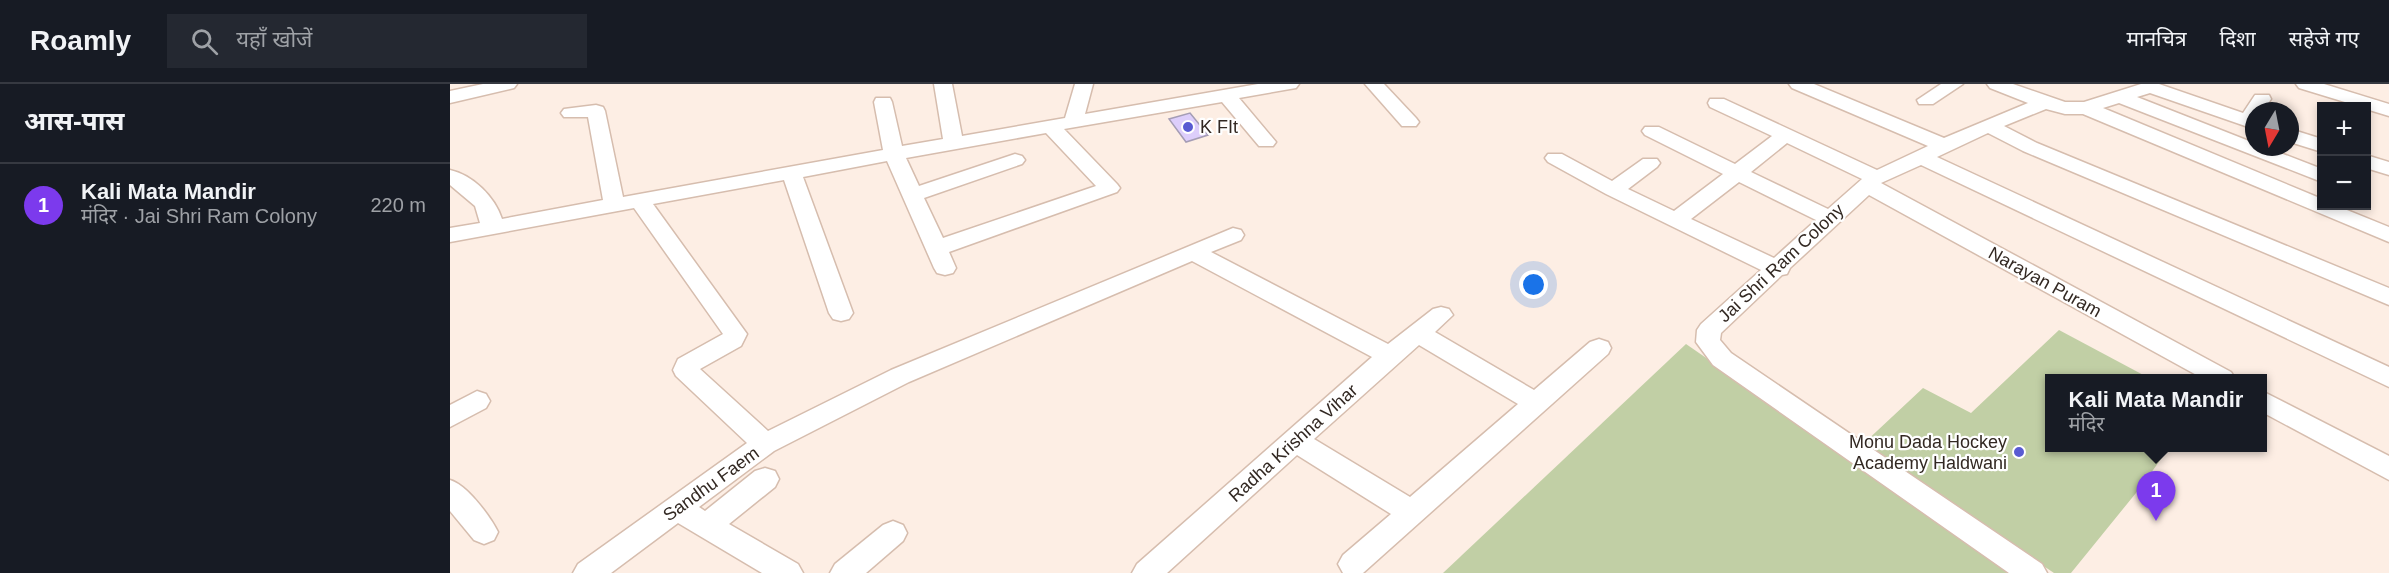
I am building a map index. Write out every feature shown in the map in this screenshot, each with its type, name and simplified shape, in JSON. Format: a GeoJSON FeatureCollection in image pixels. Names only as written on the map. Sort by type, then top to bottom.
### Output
{"type":"FeatureCollection","features":[{"type":"Feature","properties":{"kind":"street"},"geometry":{"type":"LineString","coordinates":[[450,97],[508,84]]}},
{"type":"Feature","properties":{"kind":"street"},"geometry":{"type":"LineString","coordinates":[[943,84],[953,143]]}},
{"type":"Feature","properties":{"kind":"street"},"geometry":{"type":"LineString","coordinates":[[1074,121],[1084,84]]}},
{"type":"Feature","properties":{"kind":"street"},"geometry":{"type":"LineString","coordinates":[[450,235],[1074,121],[1198,92],[1227,96],[1290,84]]}},
{"type":"Feature","properties":{"kind":"street"},"geometry":{"type":"LineString","coordinates":[[1374,84],[1409,122]]}},
{"type":"Feature","properties":{"kind":"street"},"geometry":{"type":"LineString","coordinates":[[1798,84],[1945,146]]}},
{"type":"Feature","properties":{"kind":"street"},"geometry":{"type":"LineString","coordinates":[[1926,100],[1954,84]]}},
{"type":"Feature","properties":{"kind":"street"},"geometry":{"type":"LineString","coordinates":[[1996,84],[2045,103],[2065,108],[2086,108],[2122,98],[2152,86],[2245,119]]}},
{"type":"Feature","properties":{"kind":"street"},"geometry":{"type":"LineString","coordinates":[[2305,84],[2389,110]]}},
{"type":"Feature","properties":{"kind":"street"},"geometry":{"type":"LineString","coordinates":[[1227,96],[1266,142]]}},
{"type":"Feature","properties":{"kind":"street"},"geometry":{"type":"LineString","coordinates":[[2122,98],[2317,174]]}},
{"type":"Feature","properties":{"kind":"street"},"geometry":{"type":"LineString","coordinates":[[883,102],[894,153],[945,268]]}},
{"type":"Feature","properties":{"kind":"street","name":"Jai Shri Ram Colony"},"geometry":{"type":"LineString","coordinates":[[2032,573],[1722,359],[1708,342],[1710,330],[1779,269],[1829,218],[1872,181],[1988,125],[2045,103]]}},
{"type":"Feature","properties":{"kind":"street","name":"Narayan Puram"},"geometry":{"type":"LineString","coordinates":[[1717,104],[1786,135],[1872,181],[2215,374]]}},
{"type":"Feature","properties":{"kind":"street"},"geometry":{"type":"LineString","coordinates":[[2086,108],[2105,114],[2169,145],[2389,235]]}},
{"type":"Feature","properties":{"kind":"street"},"geometry":{"type":"LineString","coordinates":[[571,113],[596,111],[626,202]]}},
{"type":"Feature","properties":{"kind":"street"},"geometry":{"type":"LineString","coordinates":[[937,248],[1110,188],[1049,125]]}},
{"type":"Feature","properties":{"kind":"street"},"geometry":{"type":"LineString","coordinates":[[1988,125],[2030,147],[2389,297]]}},
{"type":"Feature","properties":{"kind":"street"},"geometry":{"type":"LineString","coordinates":[[1652,131],[1829,218]]}},
{"type":"Feature","properties":{"kind":"street"},"geometry":{"type":"LineString","coordinates":[[1676,220],[1786,135]]}},
{"type":"Feature","properties":{"kind":"street"},"geometry":{"type":"LineString","coordinates":[[2299,138],[2317,144]]}},
{"type":"Feature","properties":{"kind":"street"},"geometry":{"type":"LineString","coordinates":[[1921,157],[2389,378]]}},
{"type":"Feature","properties":{"kind":"street"},"geometry":{"type":"LineString","coordinates":[[1555,158],[1613,190],[1779,269]]}},
{"type":"Feature","properties":{"kind":"street"},"geometry":{"type":"LineString","coordinates":[[912,195],[1015,160]]}},
{"type":"Feature","properties":{"kind":"street"},"geometry":{"type":"LineString","coordinates":[[2371,162],[2389,169]]}},
{"type":"Feature","properties":{"kind":"street"},"geometry":{"type":"LineString","coordinates":[[1613,190],[1650,163]]}},
{"type":"Feature","properties":{"kind":"street"},"geometry":{"type":"LineString","coordinates":[[791,172],[841,313]]}},
{"type":"Feature","properties":{"kind":"street"},"geometry":{"type":"LineString","coordinates":[[450,176],[483,201],[492,217],[491,228]]}},
{"type":"Feature","properties":{"kind":"street","name":"Sandhu Faem"},"geometry":{"type":"LineString","coordinates":[[588,573],[765,444],[685,370],[687,365],[732,340],[735,334],[626,202]]}},
{"type":"Feature","properties":{"kind":"street"},"geometry":{"type":"LineString","coordinates":[[765,444],[900,376],[1233,235]]}},
{"type":"Feature","properties":{"kind":"street"},"geometry":{"type":"LineString","coordinates":[[1193,252],[1390,356]]}},
{"type":"Feature","properties":{"kind":"street","name":"Radha Krishna Vihar"},"geometry":{"type":"LineString","coordinates":[[1147,573],[1390,356],[1441,315]]}},
{"type":"Feature","properties":{"kind":"street"},"geometry":{"type":"LineString","coordinates":[[1419,334],[1536,403]]}},
{"type":"Feature","properties":{"kind":"street"},"geometry":{"type":"LineString","coordinates":[[1353,564],[1599,348]]}},
{"type":"Feature","properties":{"kind":"street"},"geometry":{"type":"LineString","coordinates":[[450,417],[477,401]]}},
{"type":"Feature","properties":{"kind":"street"},"geometry":{"type":"LineString","coordinates":[[2267,403],[2389,469]]}},
{"type":"Feature","properties":{"kind":"street"},"geometry":{"type":"LineString","coordinates":[[1296,441],[1411,512]]}},
{"type":"Feature","properties":{"kind":"street"},"geometry":{"type":"LineString","coordinates":[[706,526],[765,479]]}},
{"type":"Feature","properties":{"kind":"street"},"geometry":{"type":"LineString","coordinates":[[450,491],[484,532]]}},
{"type":"Feature","properties":{"kind":"street"},"geometry":{"type":"LineString","coordinates":[[678,509],[788,573]]}},
{"type":"Feature","properties":{"kind":"street"},"geometry":{"type":"LineString","coordinates":[[845,573],[893,533]]}},
{"type":"Feature","properties":{"kind":"green space","name":"Monu Dada Hockey Academy Haldwani"},"geometry":{"type":"Polygon","coordinates":[[[2059,330],[2142,374],[2045,374],[2045,452],[2166,452],[2071,573],[2054,573],[1862,445],[1923,388],[1971,413],[2059,330]]]}},
{"type":"Feature","properties":{"kind":"green space"},"geometry":{"type":"Polygon","coordinates":[[[1686,344],[2017,573],[1443,573],[1686,344]]]}},
{"type":"Feature","properties":{"kind":"building","name":"K FIt"},"geometry":{"type":"Polygon","coordinates":[[[1190,113],[1208,135],[1186,142],[1169,119],[1190,113]]]}},
{"type":"Feature","properties":{"kind":"place","name":"K FIt"},"geometry":{"type":"Point","coordinates":[1188,127]}},
{"type":"Feature","properties":{"kind":"place","name":"Monu Dada Hockey Academy Haldwani"},"geometry":{"type":"Point","coordinates":[2019,452]}},
{"type":"Feature","properties":{"kind":"place","name":"Kali Mata Mandir"},"geometry":{"type":"Point","coordinates":[2156,521]}}]}
